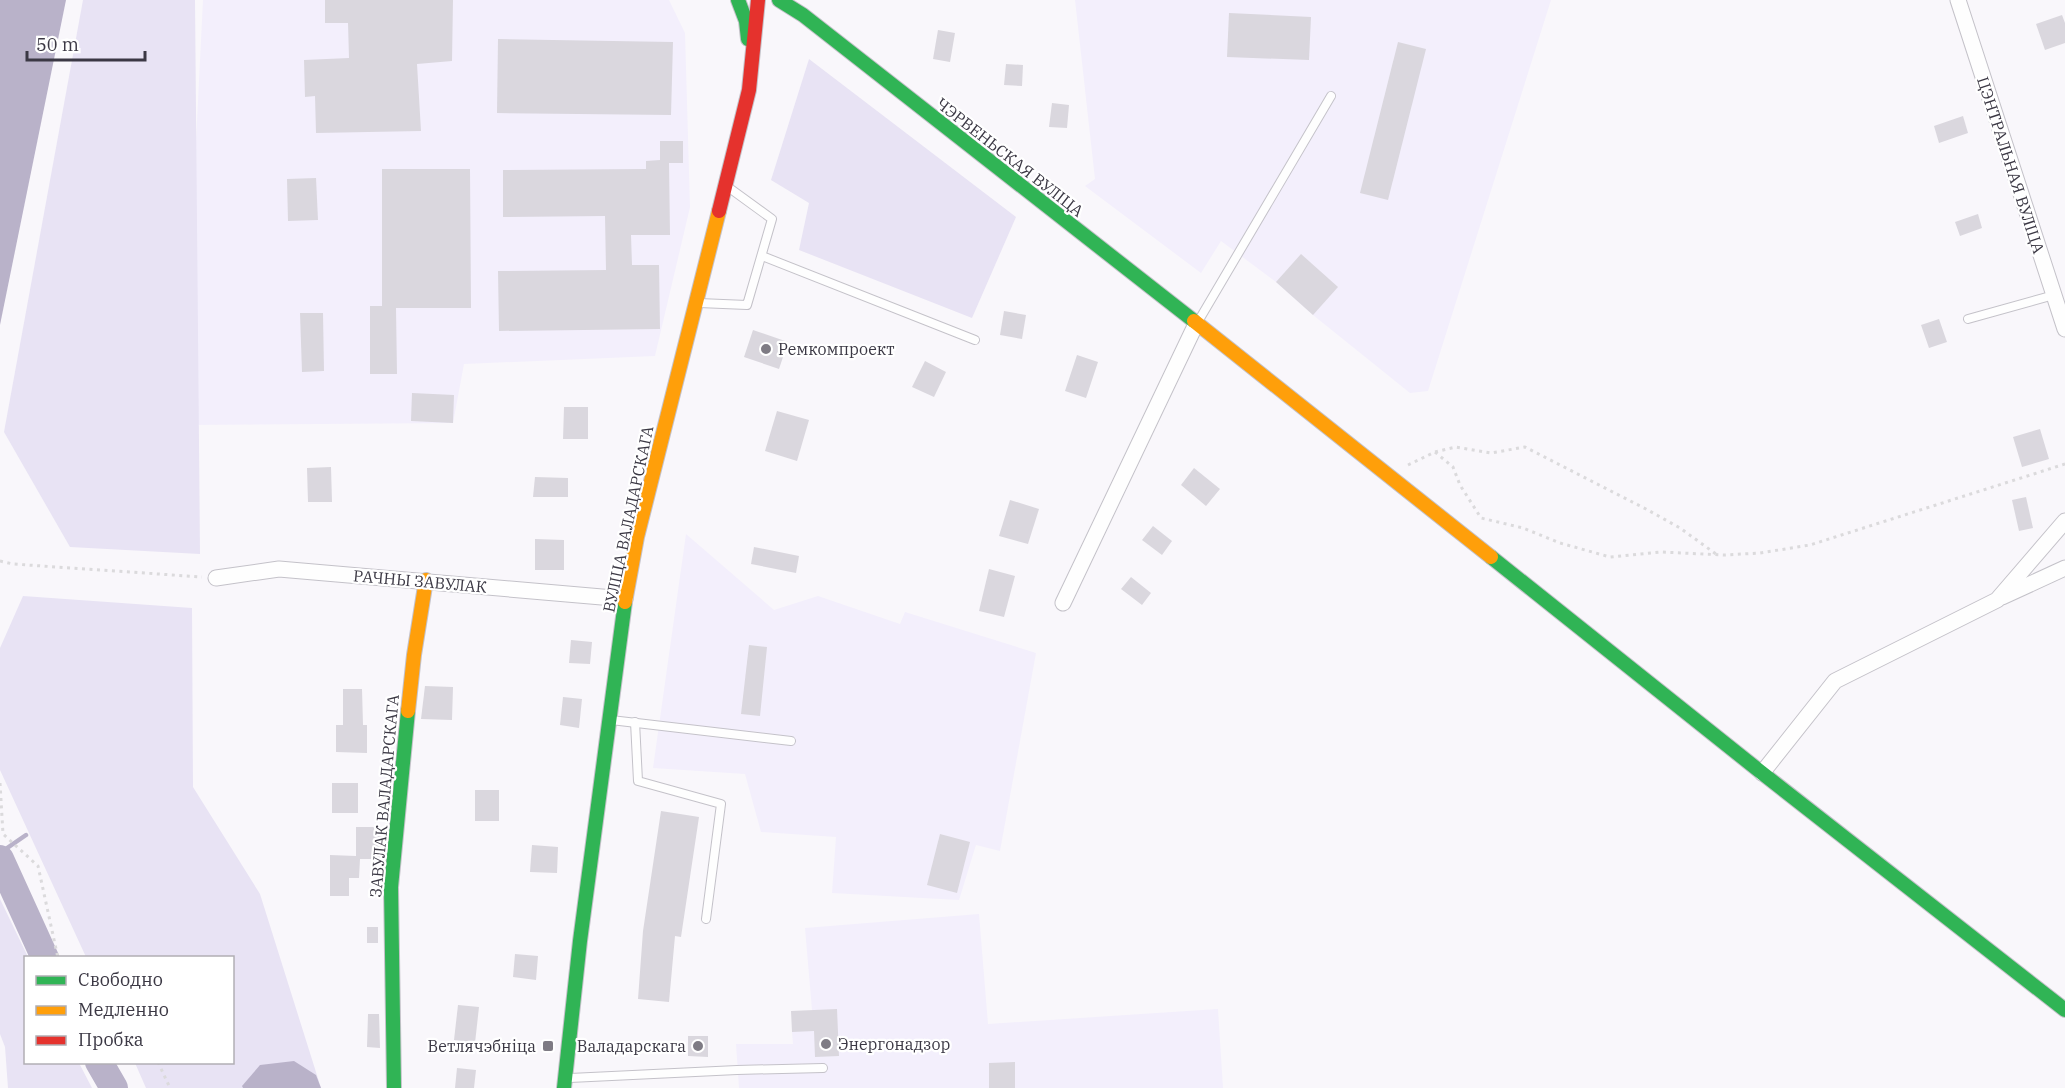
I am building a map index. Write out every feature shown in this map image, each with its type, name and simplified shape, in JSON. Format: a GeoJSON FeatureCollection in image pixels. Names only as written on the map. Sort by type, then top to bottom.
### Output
{"type":"FeatureCollection","features":[{"type":"Feature","properties":{"kind":"main road","name":"ВУЛІЦА ВАЛАДАРСКАГА"},"geometry":{"type":"LineString","coordinates":[[738,0],[746,21],[751,72]]}},
{"type":"Feature","properties":{"kind":"main road","name":"ВУЛІЦА ВАЛАДАРСКАГА"},"geometry":{"type":"LineString","coordinates":[[565,1083],[609,719],[637,537],[749,90],[758,0]]}},
{"type":"Feature","properties":{"kind":"main road","name":"ЧЭРВЕНЬСКАЯ ВУЛІЦА"},"geometry":{"type":"LineString","coordinates":[[779,0],[803,15],[1362,453],[1762,773],[2065,1010]]}},
{"type":"Feature","properties":{"kind":"main road","name":"ЧЭРВЕНЬСКАЯ ВУЛІЦА"},"geometry":{"type":"LineString","coordinates":[[794,0],[803,15]]}},
{"type":"Feature","properties":{"kind":"main road","name":"ЗАВУЛАК ВАЛАДАРСКАГА"},"geometry":{"type":"LineString","coordinates":[[394,1088],[391,887],[414,654],[426,580]]}},
{"type":"Feature","properties":{"kind":"street","name":"ЦЭНТРАЛЬНАЯ ВУЛІЦА"},"geometry":{"type":"LineString","coordinates":[[1958,0],[2065,329]]}},
{"type":"Feature","properties":{"kind":"street"},"geometry":{"type":"LineString","coordinates":[[1063,603],[1196,324]]}},
{"type":"Feature","properties":{"kind":"street"},"geometry":{"type":"LineString","coordinates":[[1997,600],[2065,521]]}},
{"type":"Feature","properties":{"kind":"street"},"geometry":{"type":"LineString","coordinates":[[1762,773],[1835,681],[2065,568]]}},
{"type":"Feature","properties":{"kind":"street","name":"РАЧНЫ ЗАВУЛАК"},"geometry":{"type":"LineString","coordinates":[[216,578],[279,569],[626,599]]}},
{"type":"Feature","properties":{"kind":"lane"},"geometry":{"type":"LineString","coordinates":[[1196,324],[1331,96]]}},
{"type":"Feature","properties":{"kind":"lane"},"geometry":{"type":"LineString","coordinates":[[695,303],[747,305],[772,219],[724,184]]}},
{"type":"Feature","properties":{"kind":"lane"},"geometry":{"type":"LineString","coordinates":[[762,256],[975,340]]}},
{"type":"Feature","properties":{"kind":"lane"},"geometry":{"type":"LineString","coordinates":[[1968,319],[2054,295]]}},
{"type":"Feature","properties":{"kind":"lane"},"geometry":{"type":"LineString","coordinates":[[609,719],[791,741]]}},
{"type":"Feature","properties":{"kind":"lane"},"geometry":{"type":"LineString","coordinates":[[635,723],[638,782],[721,804],[706,919]]}},
{"type":"Feature","properties":{"kind":"lane"},"geometry":{"type":"LineString","coordinates":[[565,1083],[737,1070],[823,1068]]}},
{"type":"Feature","properties":{"kind":"path"},"geometry":{"type":"LineString","coordinates":[[1403,468],[1435,452],[1456,447],[1491,453],[1525,447],[1680,528],[1718,555]]}},
{"type":"Feature","properties":{"kind":"path"},"geometry":{"type":"LineString","coordinates":[[1435,452],[1453,467],[1460,485],[1481,518],[1523,528],[1560,543],[1610,557],[1661,552],[1718,555],[1760,553],[1810,545],[2065,464]]}},
{"type":"Feature","properties":{"kind":"path"},"geometry":{"type":"LineString","coordinates":[[0,561],[13,564],[216,578]]}},
{"type":"Feature","properties":{"kind":"path"},"geometry":{"type":"LineString","coordinates":[[0,783],[1,835],[38,866],[58,956]]}},
{"type":"Feature","properties":{"kind":"path"},"geometry":{"type":"LineString","coordinates":[[160,1064],[170,1088]]}},
{"type":"Feature","properties":{"kind":"shaded area"},"geometry":{"type":"Polygon","coordinates":[[[0,0],[66,0],[0,325],[0,0]]]}},
{"type":"Feature","properties":{"kind":"shaded area"},"geometry":{"type":"Polygon","coordinates":[[[83,0],[195,0],[200,554],[70,547],[4,432],[83,0]]]}},
{"type":"Feature","properties":{"kind":"shaded area"},"geometry":{"type":"Polygon","coordinates":[[[203,0],[669,0],[685,33],[690,207],[655,356],[464,364],[453,423],[182,425],[203,0]]]}},
{"type":"Feature","properties":{"kind":"shaded area"},"geometry":{"type":"Polygon","coordinates":[[[1075,0],[1551,0],[1428,391],[1410,393],[1313,315],[1276,282],[1221,241],[1201,273],[1085,186],[1095,179],[1075,0]]]}},
{"type":"Feature","properties":{"kind":"shaded area"},"geometry":{"type":"Polygon","coordinates":[[[809,59],[1016,217],[972,318],[799,250],[809,203],[771,180],[809,59]]]}},
{"type":"Feature","properties":{"kind":"shaded area"},"geometry":{"type":"Polygon","coordinates":[[[686,534],[774,610],[818,596],[900,624],[905,612],[1036,653],[1000,851],[976,845],[959,900],[832,893],[836,837],[761,832],[745,774],[653,768],[686,534]]]}},
{"type":"Feature","properties":{"kind":"shaded area"},"geometry":{"type":"Polygon","coordinates":[[[23,596],[192,608],[193,787],[260,894],[321,1088],[146,1088],[135,1064],[234,1064],[234,956],[86,956],[0,770],[0,648],[23,596]]]}},
{"type":"Feature","properties":{"kind":"shaded area"},"geometry":{"type":"Polygon","coordinates":[[[0,899],[28,956],[24,956],[24,1064],[80,1064],[92,1088],[8,1088],[5,1047],[0,1034],[0,899]]]}},
{"type":"Feature","properties":{"kind":"shaded area"},"geometry":{"type":"Polygon","coordinates":[[[979,914],[988,1024],[1218,1009],[1223,1088],[739,1088],[736,1044],[793,1044],[792,1032],[812,1010],[805,928],[979,914]]]}},
{"type":"Feature","properties":{"kind":"shaded area"},"geometry":{"type":"Polygon","coordinates":[[[294,1061],[316,1075],[321,1088],[243,1088],[242,1086],[260,1065],[294,1061]]]}},
{"type":"Feature","properties":{"kind":"building"},"geometry":{"type":"Polygon","coordinates":[[[325,0],[453,0],[452,61],[417,64],[421,131],[316,133],[315,96],[305,97],[304,60],[349,58],[348,23],[325,23],[325,0]]]}},
{"type":"Feature","properties":{"kind":"building"},"geometry":{"type":"Polygon","coordinates":[[[1229,13],[1311,17],[1309,60],[1227,57],[1229,13]]]}},
{"type":"Feature","properties":{"kind":"building"},"geometry":{"type":"Polygon","coordinates":[[[2062,15],[2065,23],[2065,43],[2045,50],[2036,24],[2062,15]]]}},
{"type":"Feature","properties":{"kind":"building"},"geometry":{"type":"Polygon","coordinates":[[[938,30],[955,33],[950,62],[933,59],[938,30]]]}},
{"type":"Feature","properties":{"kind":"building"},"geometry":{"type":"Polygon","coordinates":[[[498,39],[673,42],[671,115],[497,113],[498,39]]]}},
{"type":"Feature","properties":{"kind":"building"},"geometry":{"type":"Polygon","coordinates":[[[1398,42],[1426,49],[1388,200],[1360,193],[1398,42]]]}},
{"type":"Feature","properties":{"kind":"building"},"geometry":{"type":"Polygon","coordinates":[[[1006,64],[1023,65],[1022,86],[1004,85],[1006,64]]]}},
{"type":"Feature","properties":{"kind":"building"},"geometry":{"type":"Polygon","coordinates":[[[1052,103],[1069,105],[1067,128],[1049,127],[1052,103]]]}},
{"type":"Feature","properties":{"kind":"building"},"geometry":{"type":"Polygon","coordinates":[[[1963,116],[1968,133],[1939,143],[1934,126],[1963,116]]]}},
{"type":"Feature","properties":{"kind":"building"},"geometry":{"type":"Polygon","coordinates":[[[660,141],[683,141],[683,163],[669,163],[670,235],[631,235],[632,265],[659,265],[660,329],[499,331],[498,271],[606,270],[605,216],[503,217],[503,170],[646,169],[646,161],[660,160],[660,141]]]}},
{"type":"Feature","properties":{"kind":"building"},"geometry":{"type":"Polygon","coordinates":[[[382,169],[470,169],[471,308],[396,308],[397,374],[370,374],[370,306],[382,306],[382,169]]]}},
{"type":"Feature","properties":{"kind":"building"},"geometry":{"type":"Polygon","coordinates":[[[316,178],[318,220],[288,221],[287,179],[316,178]]]}},
{"type":"Feature","properties":{"kind":"building"},"geometry":{"type":"Polygon","coordinates":[[[1978,214],[1982,228],[1960,236],[1955,222],[1978,214]]]}},
{"type":"Feature","properties":{"kind":"building"},"geometry":{"type":"Polygon","coordinates":[[[1301,254],[1338,287],[1313,315],[1276,282],[1301,254]]]}},
{"type":"Feature","properties":{"kind":"building"},"geometry":{"type":"Polygon","coordinates":[[[1004,311],[1026,315],[1022,339],[1000,335],[1004,311]]]}},
{"type":"Feature","properties":{"kind":"building"},"geometry":{"type":"Polygon","coordinates":[[[300,313],[323,313],[324,371],[302,372],[300,313]]]}},
{"type":"Feature","properties":{"kind":"building"},"geometry":{"type":"Polygon","coordinates":[[[1939,319],[1947,342],[1929,348],[1921,325],[1939,319]]]}},
{"type":"Feature","properties":{"kind":"building","name":"Ремкомпроект"},"geometry":{"type":"Polygon","coordinates":[[[753,330],[788,342],[779,369],[744,357],[753,330]]]}},
{"type":"Feature","properties":{"kind":"building"},"geometry":{"type":"Polygon","coordinates":[[[1077,355],[1098,362],[1086,398],[1065,391],[1077,355]]]}},
{"type":"Feature","properties":{"kind":"building"},"geometry":{"type":"Polygon","coordinates":[[[925,361],[946,372],[934,397],[912,387],[925,361]]]}},
{"type":"Feature","properties":{"kind":"building"},"geometry":{"type":"Polygon","coordinates":[[[412,393],[454,395],[453,423],[411,421],[412,393]]]}},
{"type":"Feature","properties":{"kind":"building"},"geometry":{"type":"Polygon","coordinates":[[[564,407],[588,407],[588,439],[563,439],[564,407]]]}},
{"type":"Feature","properties":{"kind":"building"},"geometry":{"type":"Polygon","coordinates":[[[777,411],[809,420],[797,461],[765,451],[777,411]]]}},
{"type":"Feature","properties":{"kind":"building"},"geometry":{"type":"Polygon","coordinates":[[[2040,429],[2049,459],[2022,467],[2013,437],[2040,429]]]}},
{"type":"Feature","properties":{"kind":"building"},"geometry":{"type":"Polygon","coordinates":[[[331,467],[332,502],[308,502],[307,468],[331,467]]]}},
{"type":"Feature","properties":{"kind":"building"},"geometry":{"type":"Polygon","coordinates":[[[1194,468],[1220,489],[1206,506],[1181,485],[1194,468]]]}},
{"type":"Feature","properties":{"kind":"building"},"geometry":{"type":"Polygon","coordinates":[[[535,477],[568,478],[568,497],[533,497],[535,477]]]}},
{"type":"Feature","properties":{"kind":"building"},"geometry":{"type":"Polygon","coordinates":[[[2026,497],[2033,528],[2019,531],[2012,500],[2026,497]]]}},
{"type":"Feature","properties":{"kind":"building"},"geometry":{"type":"Polygon","coordinates":[[[1010,500],[1039,509],[1028,544],[999,536],[1010,500]]]}},
{"type":"Feature","properties":{"kind":"building"},"geometry":{"type":"Polygon","coordinates":[[[1153,526],[1172,541],[1162,555],[1142,540],[1153,526]]]}},
{"type":"Feature","properties":{"kind":"building"},"geometry":{"type":"Polygon","coordinates":[[[535,539],[564,540],[564,570],[535,570],[535,539]]]}},
{"type":"Feature","properties":{"kind":"building"},"geometry":{"type":"Polygon","coordinates":[[[754,547],[799,556],[796,573],[751,564],[754,547]]]}},
{"type":"Feature","properties":{"kind":"building"},"geometry":{"type":"Polygon","coordinates":[[[989,569],[1015,576],[1004,617],[979,611],[989,569]]]}},
{"type":"Feature","properties":{"kind":"building"},"geometry":{"type":"Polygon","coordinates":[[[1131,577],[1151,593],[1142,605],[1121,589],[1131,577]]]}},
{"type":"Feature","properties":{"kind":"building"},"geometry":{"type":"Polygon","coordinates":[[[571,640],[592,642],[590,664],[569,663],[571,640]]]}},
{"type":"Feature","properties":{"kind":"building"},"geometry":{"type":"Polygon","coordinates":[[[749,645],[767,647],[760,716],[741,714],[749,645]]]}},
{"type":"Feature","properties":{"kind":"building"},"geometry":{"type":"Polygon","coordinates":[[[425,686],[453,687],[452,720],[421,719],[425,686]]]}},
{"type":"Feature","properties":{"kind":"building"},"geometry":{"type":"Polygon","coordinates":[[[343,689],[362,689],[363,725],[367,725],[367,753],[336,752],[336,725],[343,725],[343,689]]]}},
{"type":"Feature","properties":{"kind":"building"},"geometry":{"type":"Polygon","coordinates":[[[563,697],[582,699],[579,728],[560,725],[563,697]]]}},
{"type":"Feature","properties":{"kind":"building"},"geometry":{"type":"Polygon","coordinates":[[[332,783],[358,783],[358,813],[332,813],[332,783]]]}},
{"type":"Feature","properties":{"kind":"building"},"geometry":{"type":"Polygon","coordinates":[[[475,790],[499,790],[499,821],[475,821],[475,790]]]}},
{"type":"Feature","properties":{"kind":"building"},"geometry":{"type":"Polygon","coordinates":[[[661,811],[699,817],[681,937],[675,936],[669,1002],[638,999],[643,931],[661,811]]]}},
{"type":"Feature","properties":{"kind":"building"},"geometry":{"type":"Polygon","coordinates":[[[356,827],[383,827],[380,859],[360,859],[359,878],[349,878],[349,896],[330,896],[330,855],[356,856],[356,827]]]}},
{"type":"Feature","properties":{"kind":"building"},"geometry":{"type":"Polygon","coordinates":[[[940,834],[970,842],[957,893],[927,885],[940,834]]]}},
{"type":"Feature","properties":{"kind":"building"},"geometry":{"type":"Polygon","coordinates":[[[532,845],[558,847],[557,873],[530,872],[532,845]]]}},
{"type":"Feature","properties":{"kind":"building"},"geometry":{"type":"Polygon","coordinates":[[[367,927],[378,927],[378,943],[367,943],[367,927]]]}},
{"type":"Feature","properties":{"kind":"building"},"geometry":{"type":"Polygon","coordinates":[[[515,954],[538,956],[536,980],[513,977],[515,954]]]}},
{"type":"Feature","properties":{"kind":"building"},"geometry":{"type":"Polygon","coordinates":[[[458,1005],[479,1007],[475,1043],[454,1040],[458,1005]]]}},
{"type":"Feature","properties":{"kind":"building","name":"Энергонадзор"},"geometry":{"type":"Polygon","coordinates":[[[837,1009],[839,1056],[815,1057],[814,1031],[792,1032],[791,1011],[837,1009]]]}},
{"type":"Feature","properties":{"kind":"building"},"geometry":{"type":"Polygon","coordinates":[[[368,1014],[379,1014],[380,1048],[367,1047],[368,1014]]]}},
{"type":"Feature","properties":{"kind":"building","name":"Валадарскага"},"geometry":{"type":"Polygon","coordinates":[[[688,1036],[708,1036],[708,1057],[688,1056],[688,1036]]]}},
{"type":"Feature","properties":{"kind":"building"},"geometry":{"type":"Polygon","coordinates":[[[1015,1062],[1015,1088],[989,1088],[989,1063],[1015,1062]]]}},
{"type":"Feature","properties":{"kind":"building"},"geometry":{"type":"Polygon","coordinates":[[[457,1068],[476,1070],[474,1088],[455,1088],[457,1068]]]}},
{"type":"Feature","properties":{"kind":"waterway"},"geometry":{"type":"LineString","coordinates":[[0,853],[26,835]]}},
{"type":"Feature","properties":{"kind":"waterway"},"geometry":{"type":"LineString","coordinates":[[0,859],[44,956]]}},
{"type":"Feature","properties":{"kind":"waterway"},"geometry":{"type":"LineString","coordinates":[[100,1064],[114,1088]]}},
{"type":"Feature","properties":{"kind":"traffic: fast"},"geometry":{"type":"LineString","coordinates":[[738,0],[746,21],[748,39]]}},
{"type":"Feature","properties":{"kind":"traffic: fast"},"geometry":{"type":"LineString","coordinates":[[779,0],[803,15],[1194,321]]}},
{"type":"Feature","properties":{"kind":"traffic: fast"},"geometry":{"type":"LineString","coordinates":[[1491,557],[2065,1010]]}},
{"type":"Feature","properties":{"kind":"traffic: fast"},"geometry":{"type":"LineString","coordinates":[[564,1088],[580,941],[625,602]]}},
{"type":"Feature","properties":{"kind":"traffic: fast"},"geometry":{"type":"LineString","coordinates":[[394,1088],[391,887],[408,711]]}},
{"type":"Feature","properties":{"kind":"traffic: slow"},"geometry":{"type":"LineString","coordinates":[[625,602],[637,537],[719,211]]}},
{"type":"Feature","properties":{"kind":"traffic: slow"},"geometry":{"type":"LineString","coordinates":[[1194,321],[1491,557]]}},
{"type":"Feature","properties":{"kind":"traffic: slow"},"geometry":{"type":"LineString","coordinates":[[408,711],[426,580]]}},
{"type":"Feature","properties":{"kind":"traffic: jam"},"geometry":{"type":"LineString","coordinates":[[719,211],[749,90],[758,0]]}},
{"type":"Feature","properties":{"kind":"place","name":"Ремкомпроект"},"geometry":{"type":"Point","coordinates":[766,349]}},
{"type":"Feature","properties":{"kind":"place","name":"Энергонадзор"},"geometry":{"type":"Point","coordinates":[826,1044]}},
{"type":"Feature","properties":{"kind":"place","name":"Ветлячэбніца"},"geometry":{"type":"Point","coordinates":[548,1046]}},
{"type":"Feature","properties":{"kind":"place","name":"Валадарскага"},"geometry":{"type":"Point","coordinates":[698,1046]}}]}
